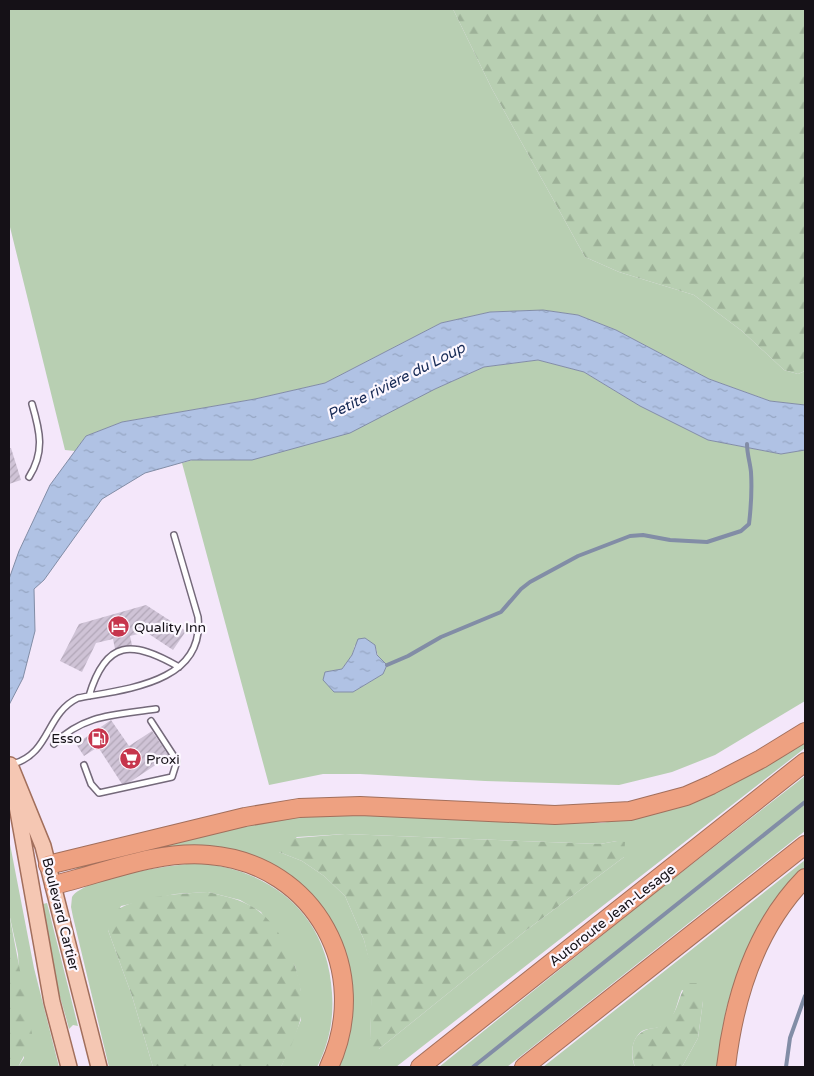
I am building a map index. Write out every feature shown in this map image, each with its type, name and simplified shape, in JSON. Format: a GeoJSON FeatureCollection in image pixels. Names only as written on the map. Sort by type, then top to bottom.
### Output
{"type":"FeatureCollection","features":[{"type":"Feature","properties":{"kind":"highway"},"geometry":{"type":"LineString","coordinates":[[48,865],[227,821],[299,808],[360,806],[555,815],[630,811],[686,796],[711,785],[761,760],[805,732]]}},
{"type":"Feature","properties":{"kind":"highway","name":"Autoroute Jean-Lesage"},"geometry":{"type":"LineString","coordinates":[[420,1067],[805,762]]}},
{"type":"Feature","properties":{"kind":"highway"},"geometry":{"type":"LineString","coordinates":[[524,1067],[805,845]]}},
{"type":"Feature","properties":{"kind":"highway"},"geometry":{"type":"LineString","coordinates":[[54,885],[152,860],[191,854],[225,857],[245,862],[276,877],[306,902],[316,914],[327,930],[341,962],[345,990],[343,1024],[329,1067]]}},
{"type":"Feature","properties":{"kind":"highway"},"geometry":{"type":"LineString","coordinates":[[726,1067],[736,1007],[748,972],[776,914],[805,878]]}},
{"type":"Feature","properties":{"kind":"main road","name":"Boulevard Cartier"},"geometry":{"type":"LineString","coordinates":[[9,762],[36,827],[54,885],[99,1067]]}},
{"type":"Feature","properties":{"kind":"main road","name":"Boulevard Cartier"},"geometry":{"type":"LineString","coordinates":[[9,762],[52,1002],[69,1067]]}},
{"type":"Feature","properties":{"kind":"main road"},"geometry":{"type":"LineString","coordinates":[[28,871],[48,865]]}},
{"type":"Feature","properties":{"kind":"main road"},"geometry":{"type":"LineString","coordinates":[[32,890],[54,885]]}},
{"type":"Feature","properties":{"kind":"lane"},"geometry":{"type":"LineString","coordinates":[[30,476],[38,461],[41,442],[32,404]]}},
{"type":"Feature","properties":{"kind":"lane"},"geometry":{"type":"LineString","coordinates":[[9,762],[26,760],[36,752],[58,713],[67,703],[156,680],[179,667],[194,649],[199,631],[198,617],[174,535]]}},
{"type":"Feature","properties":{"kind":"lane"},"geometry":{"type":"LineString","coordinates":[[90,696],[97,671],[103,661],[114,653],[137,649],[148,651],[179,667]]}},
{"type":"Feature","properties":{"kind":"lane"},"geometry":{"type":"LineString","coordinates":[[54,744],[65,734],[84,722],[107,716],[156,709]]}},
{"type":"Feature","properties":{"kind":"lane"},"geometry":{"type":"LineString","coordinates":[[84,765],[91,784],[99,793],[172,777],[177,761],[151,721]]}},
{"type":"Feature","properties":{"kind":"green space"},"geometry":{"type":"Polygon","coordinates":[[[9,9],[453,9],[492,89],[585,257],[619,272],[694,295],[742,331],[784,370],[798,374],[805,371],[805,405],[770,401],[709,379],[616,330],[578,315],[543,310],[490,312],[441,323],[325,383],[255,399],[122,422],[86,436],[75,451],[65,450],[9,223],[9,9]]]}},
{"type":"Feature","properties":{"kind":"green space"},"geometry":{"type":"Polygon","coordinates":[[[453,9],[805,9],[805,371],[798,374],[784,370],[742,331],[694,295],[619,272],[585,257],[492,89],[453,9]]]}},
{"type":"Feature","properties":{"kind":"green space"},"geometry":{"type":"Polygon","coordinates":[[[538,360],[584,372],[640,406],[708,440],[781,454],[805,450],[805,701],[715,755],[672,772],[619,785],[323,774],[269,785],[182,463],[435,389],[484,367],[538,360]],[[355,645],[352,655],[342,669],[325,672],[353,692],[383,674],[375,645],[355,645]]]}},
{"type":"Feature","properties":{"kind":"green space"},"geometry":{"type":"Polygon","coordinates":[[[805,741],[805,748],[396,1067],[338,1067],[350,1029],[352,1011],[352,991],[344,952],[254,859],[77,871],[76,867],[237,826],[293,817],[379,815],[601,823],[641,817],[685,805],[805,741]],[[345,834],[297,837],[279,852],[302,861],[324,876],[345,896],[364,940],[373,974],[370,1039],[379,1049],[524,932],[624,857],[617,841],[600,844],[345,834]]]}},
{"type":"Feature","properties":{"kind":"green space"},"geometry":{"type":"Polygon","coordinates":[[[805,776],[805,831],[507,1067],[439,1067],[646,900],[805,776]]]}},
{"type":"Feature","properties":{"kind":"green space"},"geometry":{"type":"Polygon","coordinates":[[[345,834],[600,844],[617,841],[625,842],[624,857],[524,932],[379,1049],[373,1048],[370,1039],[372,974],[364,940],[345,896],[324,876],[302,861],[279,852],[278,847],[284,839],[345,834]]]}},
{"type":"Feature","properties":{"kind":"green space"},"geometry":{"type":"Polygon","coordinates":[[[9,839],[34,968],[59,1067],[18,1067],[24,1058],[18,954],[9,913],[9,839]]]}},
{"type":"Feature","properties":{"kind":"green space"},"geometry":{"type":"Polygon","coordinates":[[[805,860],[805,869],[770,912],[743,960],[726,1012],[721,1039],[719,1067],[682,1067],[698,1038],[703,1001],[682,990],[669,1022],[638,1034],[632,1048],[632,1058],[635,1067],[543,1067],[805,860]]]}},
{"type":"Feature","properties":{"kind":"green space"},"geometry":{"type":"Polygon","coordinates":[[[197,863],[224,867],[249,875],[272,886],[291,901],[307,919],[320,941],[328,965],[332,993],[332,1012],[330,1031],[317,1067],[281,1067],[301,1020],[301,992],[295,966],[261,912],[240,900],[208,892],[175,894],[121,906],[108,930],[132,996],[153,1067],[109,1067],[73,917],[72,897],[80,890],[111,878],[150,869],[197,863]]]}},
{"type":"Feature","properties":{"kind":"green space"},"geometry":{"type":"Polygon","coordinates":[[[208,892],[243,902],[261,913],[271,922],[279,934],[294,963],[301,993],[302,1008],[296,1033],[281,1067],[153,1067],[132,996],[108,930],[109,915],[120,908],[143,899],[208,892]]]}},
{"type":"Feature","properties":{"kind":"green space"},"geometry":{"type":"Polygon","coordinates":[[[47,903],[78,1026],[73,1025],[69,1029],[45,934],[43,904],[47,903]]]}},
{"type":"Feature","properties":{"kind":"green space"},"geometry":{"type":"Polygon","coordinates":[[[9,913],[33,1039],[18,1067],[9,1067],[9,913]]]}},
{"type":"Feature","properties":{"kind":"green space"},"geometry":{"type":"Polygon","coordinates":[[[689,983],[696,983],[702,988],[703,1001],[698,1038],[682,1067],[635,1067],[632,1048],[635,1039],[642,1032],[667,1022],[674,1013],[685,987],[689,983]]]}},
{"type":"Feature","properties":{"kind":"water","name":"Petite rivière du Loup"},"geometry":{"type":"Polygon","coordinates":[[[543,310],[578,315],[616,330],[709,379],[770,401],[805,405],[805,450],[781,454],[708,440],[640,406],[584,372],[538,360],[484,367],[435,389],[350,433],[252,460],[191,460],[145,473],[102,499],[44,580],[34,589],[35,631],[23,678],[9,705],[9,579],[19,551],[50,485],[86,436],[122,422],[255,399],[325,383],[441,323],[490,312],[543,310]]]}},
{"type":"Feature","properties":{"kind":"water"},"geometry":{"type":"Polygon","coordinates":[[[365,638],[375,645],[377,655],[387,665],[383,674],[353,692],[334,692],[323,680],[325,672],[342,669],[352,655],[358,639],[365,638]]]}},
{"type":"Feature","properties":{"kind":"building"},"geometry":{"type":"Polygon","coordinates":[[[9,448],[11,448],[21,480],[9,484],[9,448]]]}},
{"type":"Feature","properties":{"kind":"building"},"geometry":{"type":"Polygon","coordinates":[[[146,605],[186,631],[173,650],[146,632],[130,636],[132,645],[115,649],[113,639],[96,643],[82,672],[60,661],[79,624],[146,605]]]}},
{"type":"Feature","properties":{"kind":"building"},"geometry":{"type":"Polygon","coordinates":[[[111,720],[129,746],[152,731],[169,756],[130,782],[122,784],[98,747],[84,756],[76,744],[111,720]]]}},
{"type":"Feature","properties":{"kind":"waterway"},"geometry":{"type":"LineString","coordinates":[[387,665],[408,656],[441,637],[501,612],[521,589],[530,582],[578,556],[630,536],[643,535],[670,540],[707,542],[741,531],[749,524],[751,504],[751,472],[747,444]]}},
{"type":"Feature","properties":{"kind":"waterway"},"geometry":{"type":"LineString","coordinates":[[473,1067],[805,802]]}},
{"type":"Feature","properties":{"kind":"waterway"},"geometry":{"type":"LineString","coordinates":[[786,1067],[790,1038],[805,996]]}},
{"type":"Feature","properties":{"kind":"place","name":"Quality Inn"},"geometry":{"type":"Point","coordinates":[118,627]}},
{"type":"Feature","properties":{"kind":"place","name":"Esso"},"geometry":{"type":"Point","coordinates":[98,738]}},
{"type":"Feature","properties":{"kind":"place","name":"Proxi"},"geometry":{"type":"Point","coordinates":[130,759]}}]}
